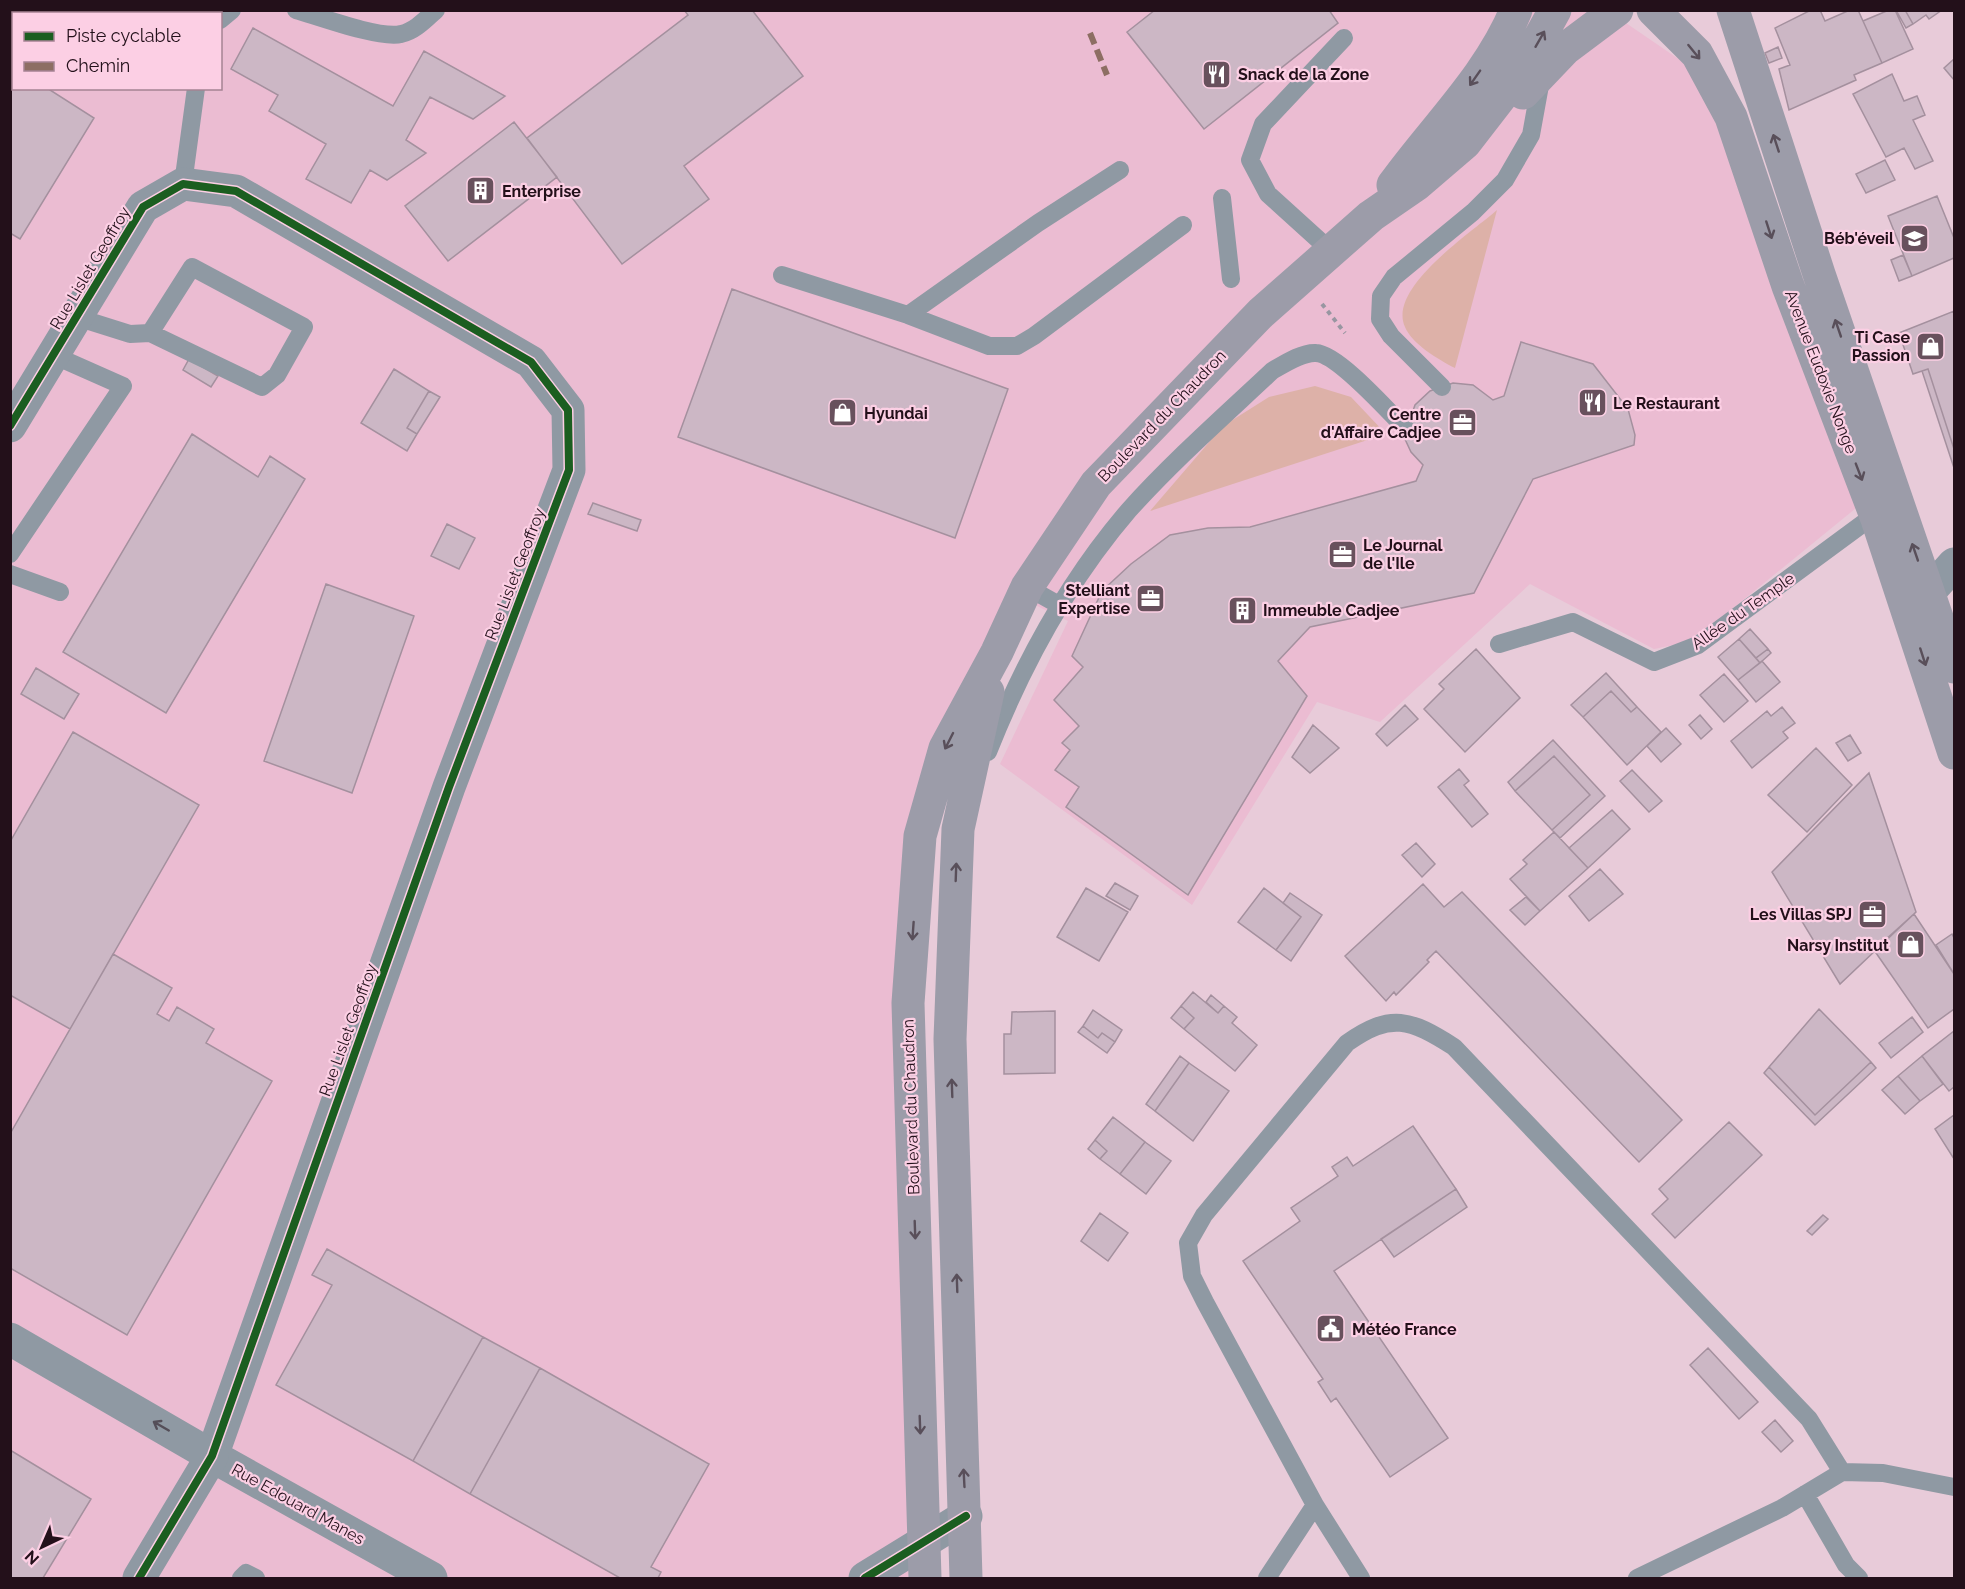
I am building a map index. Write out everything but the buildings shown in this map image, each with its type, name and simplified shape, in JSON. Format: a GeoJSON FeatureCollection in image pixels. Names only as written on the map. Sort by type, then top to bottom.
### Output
{"type":"FeatureCollection","features":[{"type":"Feature","properties":{"kind":"main road","name":"Boulevard du Chaudron"},"geometry":{"type":"LineString","coordinates":[[1371,216],[1446,120],[1507,32],[1516,10]]}},
{"type":"Feature","properties":{"kind":"main road","name":"Boulevard du Chaudron"},"geometry":{"type":"LineString","coordinates":[[925,1578],[908,1003],[920,836],[945,748],[997,652],[1027,587],[1096,484],[1261,313],[1371,216],[1416,185],[1465,143],[1523,68],[1555,10]]}},
{"type":"Feature","properties":{"kind":"main road"},"geometry":{"type":"LineString","coordinates":[[1465,143],[1504,113],[1565,49],[1617,10]]}},
{"type":"Feature","properties":{"kind":"main road","name":"Avenue Eudoxie Nonge"},"geometry":{"type":"LineString","coordinates":[[1653,10],[1697,54],[1731,117],[1788,286],[1877,519],[1954,753]]}},
{"type":"Feature","properties":{"kind":"main road","name":"Avenue Eudoxie Nonge"},"geometry":{"type":"LineString","coordinates":[[1733,10],[1819,274],[1954,667]]}},
{"type":"Feature","properties":{"kind":"main road","name":"Boulevard du Chaudron"},"geometry":{"type":"LineString","coordinates":[[966,1578],[966,1516],[960,1421],[950,1039],[957,830],[997,652]]}},
{"type":"Feature","properties":{"kind":"street","name":"Rue Lislet Geoffroy"},"geometry":{"type":"LineString","coordinates":[[10,426],[143,207],[183,184],[236,191],[531,362],[568,410],[569,470],[449,787],[212,1456],[139,1578]]}},
{"type":"Feature","properties":{"kind":"street"},"geometry":{"type":"LineString","coordinates":[[1929,592],[1954,564]]}},
{"type":"Feature","properties":{"kind":"street","name":"Rue Edouard Manes"},"geometry":{"type":"LineString","coordinates":[[10,1339],[411,1574]]}},
{"type":"Feature","properties":{"kind":"street"},"geometry":{"type":"LineString","coordinates":[[866,1578],[966,1516]]}},
{"type":"Feature","properties":{"kind":"lane"},"geometry":{"type":"LineString","coordinates":[[297,10],[385,35],[402,34],[415,28],[436,10]]}},
{"type":"Feature","properties":{"kind":"lane"},"geometry":{"type":"LineString","coordinates":[[1332,252],[1268,194],[1250,160],[1263,124],[1344,38]]}},
{"type":"Feature","properties":{"kind":"lane"},"geometry":{"type":"LineString","coordinates":[[1442,387],[1391,336],[1380,319],[1381,296],[1394,277],[1473,212],[1505,180],[1531,135],[1542,74]]}},
{"type":"Feature","properties":{"kind":"lane"},"geometry":{"type":"LineString","coordinates":[[183,184],[196,90]]}},
{"type":"Feature","properties":{"kind":"lane"},"geometry":{"type":"LineString","coordinates":[[908,315],[1120,170]]}},
{"type":"Feature","properties":{"kind":"lane"},"geometry":{"type":"LineString","coordinates":[[1222,198],[1231,279]]}},
{"type":"Feature","properties":{"kind":"lane"},"geometry":{"type":"LineString","coordinates":[[782,275],[908,315],[989,346],[1017,346],[1034,336],[1183,225]]}},
{"type":"Feature","properties":{"kind":"lane"},"geometry":{"type":"LineString","coordinates":[[76,317],[130,334],[150,333],[262,387],[277,375],[304,327],[192,267],[150,333]]}},
{"type":"Feature","properties":{"kind":"lane"},"geometry":{"type":"LineString","coordinates":[[957,830],[1004,712],[1059,605],[1129,511],[1272,370],[1296,358],[1317,353],[1339,363],[1406,429]]}},
{"type":"Feature","properties":{"kind":"lane"},"geometry":{"type":"LineString","coordinates":[[10,554],[123,386],[53,355]]}},
{"type":"Feature","properties":{"kind":"lane","name":"Allée du Temple"},"geometry":{"type":"LineString","coordinates":[[1499,644],[1573,622],[1654,662],[1698,645],[1865,522],[1877,519]]}},
{"type":"Feature","properties":{"kind":"lane"},"geometry":{"type":"LineString","coordinates":[[10,574],[60,592]]}},
{"type":"Feature","properties":{"kind":"lane"},"geometry":{"type":"LineString","coordinates":[[1027,587],[1059,605]]}},
{"type":"Feature","properties":{"kind":"lane"},"geometry":{"type":"LineString","coordinates":[[1360,1578],[1315,1505],[1192,1276],[1188,1243],[1204,1215],[1347,1043],[1368,1028],[1395,1021],[1427,1030],[1454,1047],[1809,1419],[1842,1472]]}},
{"type":"Feature","properties":{"kind":"lane"},"geometry":{"type":"LineString","coordinates":[[1637,1578],[1782,1508],[1842,1472],[1883,1473],[1954,1487]]}},
{"type":"Feature","properties":{"kind":"lane"},"geometry":{"type":"LineString","coordinates":[[1805,1494],[1846,1565],[1859,1578]]}},
{"type":"Feature","properties":{"kind":"lane"},"geometry":{"type":"LineString","coordinates":[[1267,1578],[1315,1505]]}},
{"type":"Feature","properties":{"kind":"lane"},"geometry":{"type":"LineString","coordinates":[[241,1578],[246,1573],[256,1578]]}},
{"type":"Feature","properties":{"kind":"shaded area"},"geometry":{"type":"Polygon","coordinates":[[[1607,10],[1702,75],[1861,504],[1693,641],[1654,649],[1530,584],[1380,722],[1317,702],[1192,905],[1000,764],[1068,621],[1008,592],[913,885],[913,1578],[11,1578],[11,11],[1607,10]]]}},
{"type":"Feature","properties":{"kind":"shaded area"},"geometry":{"type":"Polygon","coordinates":[[[1497,210],[1455,368],[1434,356],[1414,339],[1405,327],[1403,312],[1408,296],[1434,262],[1497,210]]]}},
{"type":"Feature","properties":{"kind":"shaded area"},"geometry":{"type":"Polygon","coordinates":[[[1315,386],[1351,397],[1386,434],[1150,511],[1223,426],[1269,397],[1315,386]]]}},
{"type":"Feature","properties":{"kind":"marked path"},"geometry":{"type":"LineString","coordinates":[[1090,33],[1107,75]]}},
{"type":"Feature","properties":{"kind":"cycle path"},"geometry":{"type":"LineString","coordinates":[[10,426],[143,207],[183,184],[236,191],[531,362],[568,410],[569,470],[449,787],[212,1456],[139,1578]]}},
{"type":"Feature","properties":{"kind":"cycle path"},"geometry":{"type":"LineString","coordinates":[[865,1578],[966,1516]]}},
{"type":"Feature","properties":{"kind":"place","name":"Snack de la Zone"},"geometry":{"type":"Point","coordinates":[1217,74]}},
{"type":"Feature","properties":{"kind":"place","name":"Enterprise"},"geometry":{"type":"Point","coordinates":[481,191]}},
{"type":"Feature","properties":{"kind":"place","name":"Béb'éveil"},"geometry":{"type":"Point","coordinates":[1915,238]}},
{"type":"Feature","properties":{"kind":"place","name":"Ti Case Passion"},"geometry":{"type":"Point","coordinates":[1931,346]}},
{"type":"Feature","properties":{"kind":"place","name":"Le Restaurant"},"geometry":{"type":"Point","coordinates":[1592,403]}},
{"type":"Feature","properties":{"kind":"place","name":"Hyundai"},"geometry":{"type":"Point","coordinates":[843,413]}},
{"type":"Feature","properties":{"kind":"place","name":"Centre d'Affaire Cadjee"},"geometry":{"type":"Point","coordinates":[1462,423]}},
{"type":"Feature","properties":{"kind":"place","name":"Le Journal de l'Ile"},"geometry":{"type":"Point","coordinates":[1342,554]}},
{"type":"Feature","properties":{"kind":"place","name":"Stelliant Expertise"},"geometry":{"type":"Point","coordinates":[1151,599]}},
{"type":"Feature","properties":{"kind":"place","name":"Immeuble Cadjee"},"geometry":{"type":"Point","coordinates":[1242,610]}},
{"type":"Feature","properties":{"kind":"place","name":"Les Villas SPJ"},"geometry":{"type":"Point","coordinates":[1873,914]}},
{"type":"Feature","properties":{"kind":"place","name":"Narsy Institut"},"geometry":{"type":"Point","coordinates":[1910,945]}},
{"type":"Feature","properties":{"kind":"place","name":"Météo France"},"geometry":{"type":"Point","coordinates":[1331,1329]}}]}
